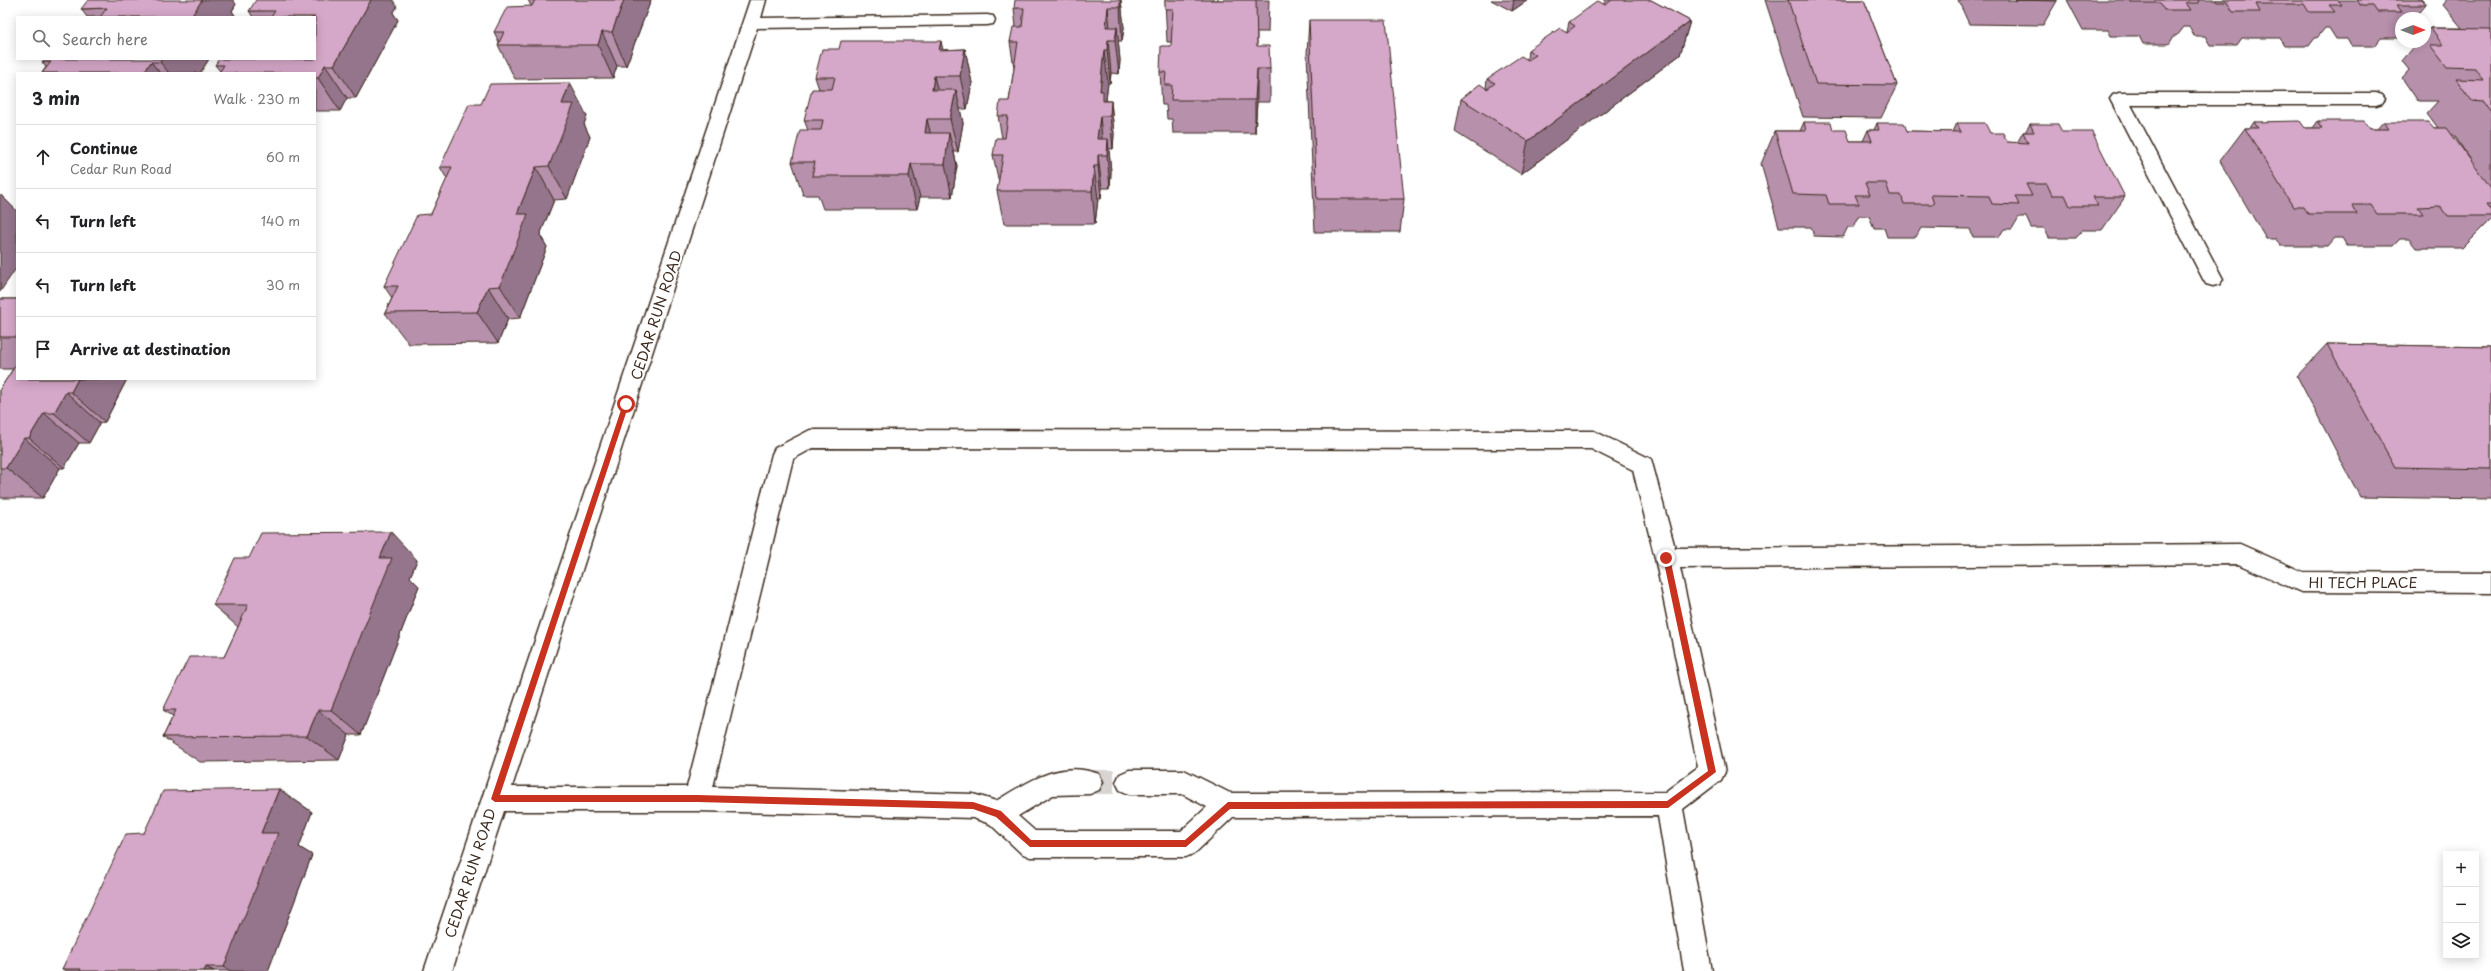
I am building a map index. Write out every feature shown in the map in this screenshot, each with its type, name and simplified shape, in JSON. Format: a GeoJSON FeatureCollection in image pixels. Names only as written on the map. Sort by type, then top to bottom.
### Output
{"type":"FeatureCollection","features":[{"type":"Feature","properties":{"kind":"street","name":"CEDAR RUN ROAD"},"geometry":{"type":"LineString","coordinates":[[438,971],[672,266],[758,0]]}},
{"type":"Feature","properties":{"kind":"street"},"geometry":{"type":"LineString","coordinates":[[750,23],[987,20]]}},
{"type":"Feature","properties":{"kind":"street"},"geometry":{"type":"LineString","coordinates":[[2213,279],[2119,99],[2376,99]]}},
{"type":"Feature","properties":{"kind":"street"},"geometry":{"type":"LineString","coordinates":[[697,799],[782,454],[810,439],[1594,440],[1643,465],[1666,558],[1712,772],[1668,804],[1228,805],[1184,782],[1130,782]]}},
{"type":"Feature","properties":{"kind":"street","name":"HI TECH PLACE"},"geometry":{"type":"LineString","coordinates":[[1666,558],[2240,554],[2301,582],[2491,583]]}},
{"type":"Feature","properties":{"kind":"street"},"geometry":{"type":"LineString","coordinates":[[998,814],[1050,783],[1090,782]]}},
{"type":"Feature","properties":{"kind":"street"},"geometry":{"type":"LineString","coordinates":[[495,799],[697,799],[973,806],[998,814],[1030,844],[1186,844],[1228,805]]}},
{"type":"Feature","properties":{"kind":"street"},"geometry":{"type":"LineString","coordinates":[[1668,804],[1698,971]]}},
{"type":"Feature","properties":{"kind":"building"},"geometry":{"type":"Polygon","coordinates":[[[88,0],[202,0],[192,16],[101,16],[107,8],[81,9],[88,0]]]}},
{"type":"Feature","properties":{"kind":"building"},"geometry":{"type":"Polygon","coordinates":[[[256,0],[371,0],[334,65],[325,65],[318,78],[316,78],[316,72],[220,72],[224,65],[215,65],[218,60],[316,60],[316,16],[272,16],[275,11],[249,11],[256,0]]]}},
{"type":"Feature","properties":{"kind":"building"},"geometry":{"type":"Polygon","coordinates":[[[535,0],[624,0],[612,32],[602,32],[598,45],[498,45],[504,32],[494,32],[507,7],[532,6],[535,0]]]}},
{"type":"Feature","properties":{"kind":"building"},"geometry":{"type":"Polygon","coordinates":[[[1015,0],[1120,0],[1120,7],[1108,7],[1106,27],[1117,27],[1115,40],[1108,40],[1107,50],[1104,50],[1100,91],[1103,91],[1103,101],[1111,101],[1110,116],[1100,116],[1097,139],[1108,139],[1107,155],[1098,155],[1098,166],[1094,166],[1092,191],[997,191],[1003,155],[993,155],[996,138],[1005,138],[1008,116],[998,116],[1000,101],[1009,101],[1018,42],[1010,42],[1013,27],[1022,27],[1024,8],[1014,8],[1015,0]]]}},
{"type":"Feature","properties":{"kind":"building"},"geometry":{"type":"Polygon","coordinates":[[[1165,0],[1256,0],[1257,46],[1269,46],[1270,69],[1257,69],[1255,100],[1171,100],[1172,85],[1165,85],[1166,72],[1160,72],[1161,46],[1171,46],[1173,9],[1165,9],[1165,0]]]}},
{"type":"Feature","properties":{"kind":"building"},"geometry":{"type":"Polygon","coordinates":[[[1612,0],[1651,0],[1690,21],[1528,141],[1461,99],[1480,84],[1487,89],[1495,83],[1487,79],[1521,56],[1528,60],[1536,55],[1528,50],[1560,28],[1567,32],[1575,26],[1569,22],[1598,1],[1605,5],[1612,0]]]}},
{"type":"Feature","properties":{"kind":"building"},"geometry":{"type":"Polygon","coordinates":[[[1788,0],[1864,0],[1897,85],[1816,84],[1788,0]]]}},
{"type":"Feature","properties":{"kind":"building"},"geometry":{"type":"Polygon","coordinates":[[[2015,0],[2057,0],[2057,1],[2015,0]]]}},
{"type":"Feature","properties":{"kind":"building"},"geometry":{"type":"Polygon","coordinates":[[[2130,0],[2198,0],[2199,3],[2186,3],[2191,10],[2164,10],[2160,3],[2132,3],[2130,0]]]}},
{"type":"Feature","properties":{"kind":"building"},"geometry":{"type":"Polygon","coordinates":[[[2215,0],[2338,0],[2342,5],[2329,5],[2335,12],[2309,12],[2304,4],[2256,4],[2260,12],[2233,12],[2227,2],[2217,2],[2215,0]]]}},
{"type":"Feature","properties":{"kind":"building"},"geometry":{"type":"Polygon","coordinates":[[[2357,0],[2422,0],[2426,5],[2397,5],[2402,12],[2377,12],[2373,6],[2361,6],[2357,0]]]}},
{"type":"Feature","properties":{"kind":"building"},"geometry":{"type":"Polygon","coordinates":[[[1309,20],[1386,20],[1404,199],[1317,199],[1309,20]]]}},
{"type":"Feature","properties":{"kind":"building"},"geometry":{"type":"Polygon","coordinates":[[[2431,28],[2491,29],[2491,111],[2484,102],[2472,101],[2456,79],[2483,80],[2475,68],[2447,67],[2431,46],[2431,45],[2443,45],[2431,28]]]}},
{"type":"Feature","properties":{"kind":"building"},"geometry":{"type":"Polygon","coordinates":[[[841,41],[941,41],[939,50],[965,49],[960,76],[934,76],[932,90],[956,90],[950,119],[927,119],[925,133],[949,133],[945,164],[911,164],[909,176],[812,176],[815,162],[792,162],[800,130],[821,130],[823,120],[804,120],[812,89],[832,89],[835,77],[815,77],[822,49],[839,49],[841,41]]]}},
{"type":"Feature","properties":{"kind":"building"},"geometry":{"type":"Polygon","coordinates":[[[43,60],[161,60],[160,62],[151,62],[144,72],[43,72],[51,62],[42,62],[43,60]]]}},
{"type":"Feature","properties":{"kind":"building"},"geometry":{"type":"Polygon","coordinates":[[[570,83],[562,104],[574,104],[549,166],[536,167],[517,214],[528,214],[500,286],[488,287],[477,312],[385,313],[398,286],[384,286],[417,215],[431,214],[452,167],[440,167],[469,104],[481,104],[490,84],[570,83]]]}},
{"type":"Feature","properties":{"kind":"building"},"geometry":{"type":"Polygon","coordinates":[[[2300,121],[2305,128],[2323,128],[2318,121],[2364,121],[2370,129],[2388,129],[2383,122],[2429,122],[2434,128],[2447,128],[2491,188],[2491,204],[2486,204],[2491,211],[2491,216],[2447,216],[2440,206],[2418,207],[2423,214],[2377,214],[2371,205],[2352,205],[2357,214],[2308,214],[2304,207],[2293,207],[2245,128],[2258,128],[2254,122],[2300,121]]]}},
{"type":"Feature","properties":{"kind":"building"},"geometry":{"type":"Polygon","coordinates":[[[1804,122],[1831,122],[1833,130],[1846,130],[1850,141],[1872,141],[1868,130],[1879,130],[1877,123],[1904,123],[1907,131],[1961,132],[1957,123],[1985,123],[1990,133],[2003,133],[2007,142],[2028,143],[2023,132],[2034,132],[2030,124],[2058,124],[2062,132],[2092,132],[2125,197],[2093,197],[2098,206],[2070,206],[2065,195],[2052,195],[2047,184],[2026,184],[2032,196],[2015,196],[2019,205],[1992,204],[1989,196],[1931,195],[1934,204],[1904,204],[1901,195],[1890,195],[1886,183],[1865,183],[1870,195],[1855,195],[1859,204],[1829,204],[1826,195],[1793,194],[1775,131],[1806,131],[1804,122]]]}},
{"type":"Feature","properties":{"kind":"building"},"geometry":{"type":"Polygon","coordinates":[[[0,299],[16,299],[16,337],[0,337],[0,299]]]}},
{"type":"Feature","properties":{"kind":"building"},"geometry":{"type":"Polygon","coordinates":[[[2327,344],[2491,347],[2491,469],[2395,467],[2327,344]]]}},
{"type":"Feature","properties":{"kind":"building"},"geometry":{"type":"Polygon","coordinates":[[[16,365],[16,380],[77,380],[71,392],[66,392],[54,413],[44,413],[29,438],[24,438],[6,468],[0,468],[0,389],[16,365]]]}},
{"type":"Feature","properties":{"kind":"building"},"geometry":{"type":"Polygon","coordinates":[[[391,532],[380,558],[392,558],[331,710],[318,710],[307,736],[163,737],[176,710],[163,710],[189,657],[224,657],[248,605],[213,605],[235,558],[249,558],[261,533],[391,532]]]}},
{"type":"Feature","properties":{"kind":"building"},"geometry":{"type":"Polygon","coordinates":[[[279,789],[261,833],[278,833],[224,967],[206,967],[204,971],[80,971],[81,969],[62,969],[126,834],[144,833],[163,791],[279,789]]]}},
{"type":"Feature","properties":{"kind":"tunnel"},"geometry":{"type":"LineString","coordinates":[[1090,782],[1129,782]]}},
{"type":"Feature","properties":{"kind":"route"},"geometry":{"type":"LineString","coordinates":[[626,404],[495,799],[697,799],[973,806],[998,814],[1030,844],[1186,844],[1228,805],[1668,804],[1712,772],[1666,558]]}}]}
